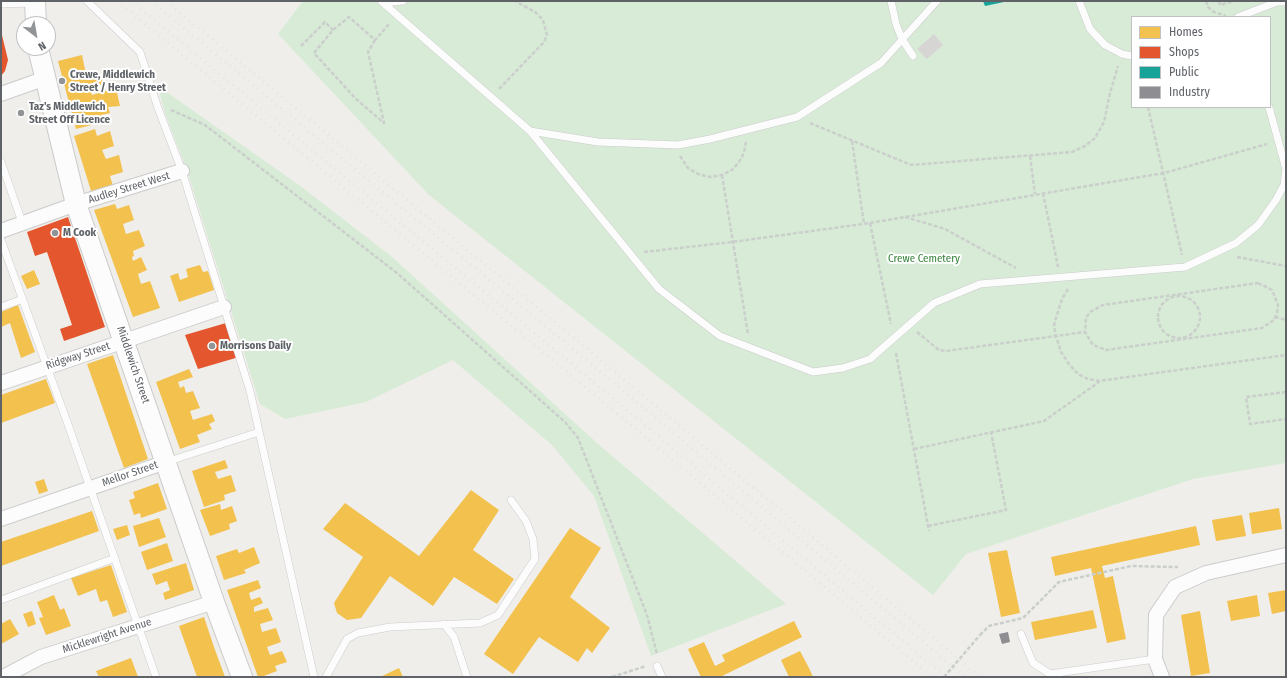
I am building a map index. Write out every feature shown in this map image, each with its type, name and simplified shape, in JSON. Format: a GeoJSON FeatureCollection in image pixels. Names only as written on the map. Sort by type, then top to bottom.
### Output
{"type":"FeatureCollection","features":[{"type":"Feature","properties":{"kind":"main road"},"geometry":{"type":"LineString","coordinates":[[34,2],[35,16]]}},
{"type":"Feature","properties":{"kind":"main road","name":"Middlewich Street"},"geometry":{"type":"LineString","coordinates":[[40,56],[76,204],[125,341],[214,602],[242,677]]}},
{"type":"Feature","properties":{"kind":"street"},"geometry":{"type":"LineString","coordinates":[[1,94],[46,78]]}},
{"type":"Feature","properties":{"kind":"street","name":"Audley Street West"},"geometry":{"type":"LineString","coordinates":[[1,230],[76,204],[182,171]]}},
{"type":"Feature","properties":{"kind":"street","name":"Ridgway Street"},"geometry":{"type":"LineString","coordinates":[[1,383],[47,366],[224,307]]}},
{"type":"Feature","properties":{"kind":"street","name":"Mellor Street"},"geometry":{"type":"LineString","coordinates":[[1,519],[166,462]]}},
{"type":"Feature","properties":{"kind":"street"},"geometry":{"type":"LineString","coordinates":[[1162,677],[1155,659],[1156,615],[1175,587],[1206,573],[1286,555]]}},
{"type":"Feature","properties":{"kind":"street","name":"Micklewright Avenue"},"geometry":{"type":"LineString","coordinates":[[3,677],[41,657],[214,602]]}},
{"type":"Feature","properties":{"kind":"lane"},"geometry":{"type":"LineString","coordinates":[[87,1],[140,52],[158,108],[182,171],[250,392],[314,677]]}},
{"type":"Feature","properties":{"kind":"lane"},"geometry":{"type":"LineString","coordinates":[[384,2],[403,1]]}},
{"type":"Feature","properties":{"kind":"lane"},"geometry":{"type":"LineString","coordinates":[[891,1],[896,24],[902,39],[913,56]]}},
{"type":"Feature","properties":{"kind":"lane"},"geometry":{"type":"LineString","coordinates":[[530,131],[598,142],[678,146],[797,117],[881,63],[937,1]]}},
{"type":"Feature","properties":{"kind":"lane"},"geometry":{"type":"LineString","coordinates":[[1079,1],[1090,29],[1105,45],[1122,54],[1131,56]]}},
{"type":"Feature","properties":{"kind":"lane"},"geometry":{"type":"LineString","coordinates":[[1,4],[34,2]]}},
{"type":"Feature","properties":{"kind":"lane"},"geometry":{"type":"LineString","coordinates":[[384,2],[530,131],[659,288],[720,336],[813,372],[843,368],[870,359],[934,303],[980,284],[1185,267],[1236,243],[1258,225],[1276,200],[1284,185],[1286,169],[1269,108]]}},
{"type":"Feature","properties":{"kind":"lane"},"geometry":{"type":"LineString","coordinates":[[1242,16],[1277,2],[1286,2]]}},
{"type":"Feature","properties":{"kind":"lane"},"geometry":{"type":"LineString","coordinates":[[1,162],[22,222]]}},
{"type":"Feature","properties":{"kind":"lane"},"geometry":{"type":"LineString","coordinates":[[1,240],[47,366],[156,677]]}},
{"type":"Feature","properties":{"kind":"lane"},"geometry":{"type":"LineString","coordinates":[[1,307],[23,299]]}},
{"type":"Feature","properties":{"kind":"lane","name":"Mellor Street"},"geometry":{"type":"LineString","coordinates":[[166,462],[259,432]]}},
{"type":"Feature","properties":{"kind":"lane"},"geometry":{"type":"LineString","coordinates":[[326,677],[347,640],[358,633],[390,626],[480,623],[498,615],[535,559],[533,540],[526,520],[511,500]]}},
{"type":"Feature","properties":{"kind":"lane"},"geometry":{"type":"LineString","coordinates":[[1,600],[115,558]]}},
{"type":"Feature","properties":{"kind":"lane"},"geometry":{"type":"LineString","coordinates":[[444,624],[454,638],[467,677]]}},
{"type":"Feature","properties":{"kind":"lane"},"geometry":{"type":"LineString","coordinates":[[1021,634],[1033,663],[1050,674],[1155,659]]}},
{"type":"Feature","properties":{"kind":"lane"},"geometry":{"type":"LineString","coordinates":[[657,664],[662,677]]}},
{"type":"Feature","properties":{"kind":"path"},"geometry":{"type":"LineString","coordinates":[[492,97],[544,42],[547,35],[543,20],[535,12],[516,1]]}},
{"type":"Feature","properties":{"kind":"path"},"geometry":{"type":"LineString","coordinates":[[1206,1],[1214,12],[1225,16]]}},
{"type":"Feature","properties":{"kind":"path"},"geometry":{"type":"LineString","coordinates":[[1219,1],[1220,5],[1234,1]]}},
{"type":"Feature","properties":{"kind":"path"},"geometry":{"type":"LineString","coordinates":[[375,40],[349,17],[333,30],[314,53],[356,99],[384,122],[368,52],[375,40],[397,15]]}},
{"type":"Feature","properties":{"kind":"path"},"geometry":{"type":"LineString","coordinates":[[301,46],[325,22],[333,30]]}},
{"type":"Feature","properties":{"kind":"path"},"geometry":{"type":"LineString","coordinates":[[797,117],[911,165],[1072,152],[1085,146],[1095,138],[1104,122],[1110,93],[1122,54]]}},
{"type":"Feature","properties":{"kind":"path"},"geometry":{"type":"LineString","coordinates":[[158,108],[174,110],[205,125],[397,273],[565,422],[578,438],[647,614],[657,656],[657,664],[612,677]]}},
{"type":"Feature","properties":{"kind":"path"},"geometry":{"type":"LineString","coordinates":[[1148,108],[1185,267]]}},
{"type":"Feature","properties":{"kind":"path"},"geometry":{"type":"LineString","coordinates":[[678,146],[681,159],[688,168],[698,174],[710,177],[722,175],[732,170],[744,153],[746,142],[744,131]]}},
{"type":"Feature","properties":{"kind":"path"},"geometry":{"type":"LineString","coordinates":[[852,140],[864,224]]}},
{"type":"Feature","properties":{"kind":"path"},"geometry":{"type":"LineString","coordinates":[[630,253],[732,242],[864,224],[1164,173],[1278,141]]}},
{"type":"Feature","properties":{"kind":"path"},"geometry":{"type":"LineString","coordinates":[[1030,156],[1035,194]]}},
{"type":"Feature","properties":{"kind":"path"},"geometry":{"type":"LineString","coordinates":[[722,175],[750,348]]}},
{"type":"Feature","properties":{"kind":"path"},"geometry":{"type":"LineString","coordinates":[[1043,193],[1061,278]]}},
{"type":"Feature","properties":{"kind":"path"},"geometry":{"type":"LineString","coordinates":[[904,217],[945,229],[1019,269]]}},
{"type":"Feature","properties":{"kind":"path"},"geometry":{"type":"LineString","coordinates":[[870,223],[894,338],[929,531]]}},
{"type":"Feature","properties":{"kind":"path"},"geometry":{"type":"LineString","coordinates":[[1215,253],[1286,266]]}},
{"type":"Feature","properties":{"kind":"path"},"geometry":{"type":"LineString","coordinates":[[1084,276],[1070,285],[1062,299],[1054,326],[1061,352],[1078,374],[1088,379],[1100,381],[1286,355]]}},
{"type":"Feature","properties":{"kind":"path"},"geometry":{"type":"LineString","coordinates":[[1258,283],[1272,290],[1276,297],[1278,304],[1276,316],[1268,325],[1262,328],[1106,350],[1093,345],[1085,332],[1086,318],[1096,307],[1103,304],[1175,296],[1258,283]]}},
{"type":"Feature","properties":{"kind":"path"},"geometry":{"type":"LineString","coordinates":[[1175,296],[1182,296],[1194,302],[1200,313],[1200,320],[1194,331],[1183,338],[1169,335],[1160,324],[1160,310],[1163,304],[1175,296]]}},
{"type":"Feature","properties":{"kind":"path"},"geometry":{"type":"LineString","coordinates":[[1276,316],[1286,320]]}},
{"type":"Feature","properties":{"kind":"path"},"geometry":{"type":"LineString","coordinates":[[909,325],[939,350],[946,351],[1085,332]]}},
{"type":"Feature","properties":{"kind":"path"},"geometry":{"type":"LineString","coordinates":[[914,449],[1044,421],[1100,381]]}},
{"type":"Feature","properties":{"kind":"path"},"geometry":{"type":"LineString","coordinates":[[1286,392],[1246,397],[1250,424],[1286,419]]}},
{"type":"Feature","properties":{"kind":"path"},"geometry":{"type":"LineString","coordinates":[[928,526],[1006,510],[991,432]]}},
{"type":"Feature","properties":{"kind":"path"},"geometry":{"type":"LineString","coordinates":[[944,677],[989,626],[1023,618],[1060,582],[1132,566],[1185,568],[1206,573]]}},
{"type":"Feature","properties":{"kind":"green space","name":"Crewe Cemetery"},"geometry":{"type":"Polygon","coordinates":[[[303,1],[1286,1],[1286,463],[1193,479],[966,554],[933,595],[429,195],[278,34],[303,1]]]}},
{"type":"Feature","properties":{"kind":"green space"},"geometry":{"type":"Polygon","coordinates":[[[158,86],[299,185],[391,256],[597,443],[786,604],[651,656],[594,496],[553,446],[453,360],[366,402],[285,419],[260,404],[187,170],[165,113],[158,86]]]}},
{"type":"Feature","properties":{"kind":"building: Homes"},"geometry":{"type":"Polygon","coordinates":[[[82,55],[87,79],[102,75],[104,84],[90,88],[92,95],[116,88],[120,106],[108,107],[110,113],[101,115],[103,122],[76,129],[58,61],[82,55]]]}},
{"type":"Feature","properties":{"kind":"building: Homes"},"geometry":{"type":"Polygon","coordinates":[[[95,129],[97,136],[110,131],[114,146],[102,150],[106,159],[119,155],[123,172],[110,176],[113,186],[92,194],[74,136],[95,129]]]}},
{"type":"Feature","properties":{"kind":"building: Homes"},"geometry":{"type":"Polygon","coordinates":[[[115,204],[117,209],[129,205],[134,220],[123,224],[126,234],[139,230],[145,246],[133,251],[133,261],[141,257],[147,270],[138,274],[141,284],[150,281],[160,308],[133,317],[94,210],[115,204]]]}},
{"type":"Feature","properties":{"kind":"building: Homes"},"geometry":{"type":"Polygon","coordinates":[[[200,265],[203,272],[208,271],[214,290],[179,302],[170,276],[178,273],[180,280],[188,277],[186,269],[200,265]]]}},
{"type":"Feature","properties":{"kind":"building: Homes"},"geometry":{"type":"Polygon","coordinates":[[[34,270],[40,284],[27,289],[21,276],[34,270]]]}},
{"type":"Feature","properties":{"kind":"building: Homes"},"geometry":{"type":"Polygon","coordinates":[[[18,305],[35,352],[21,358],[10,323],[1,327],[1,312],[18,305]]]}},
{"type":"Feature","properties":{"kind":"building: Homes"},"geometry":{"type":"Polygon","coordinates":[[[113,355],[148,459],[124,468],[87,364],[113,355]]]}},
{"type":"Feature","properties":{"kind":"building: Homes"},"geometry":{"type":"Polygon","coordinates":[[[189,369],[193,377],[178,382],[180,388],[184,386],[186,393],[193,391],[200,408],[190,411],[193,420],[212,414],[215,421],[209,424],[212,429],[197,435],[200,442],[180,449],[156,382],[189,369]]]}},
{"type":"Feature","properties":{"kind":"building: Homes"},"geometry":{"type":"Polygon","coordinates":[[[46,379],[55,403],[1,423],[1,395],[46,379]]]}},
{"type":"Feature","properties":{"kind":"building: Homes"},"geometry":{"type":"Polygon","coordinates":[[[225,460],[228,468],[215,472],[218,479],[231,475],[236,491],[224,495],[225,500],[204,507],[192,471],[225,460]]]}},
{"type":"Feature","properties":{"kind":"building: Homes"},"geometry":{"type":"Polygon","coordinates":[[[44,479],[48,491],[39,494],[35,482],[44,479]]]}},
{"type":"Feature","properties":{"kind":"building: Homes"},"geometry":{"type":"Polygon","coordinates":[[[158,483],[167,509],[141,518],[140,513],[134,515],[129,500],[135,498],[133,492],[158,483]]]}},
{"type":"Feature","properties":{"kind":"building: Homes"},"geometry":{"type":"Polygon","coordinates":[[[471,490],[499,510],[473,550],[514,579],[497,604],[454,577],[433,606],[390,576],[361,618],[347,620],[337,613],[334,603],[363,557],[323,529],[345,503],[419,556],[471,490]]]}},
{"type":"Feature","properties":{"kind":"building: Homes"},"geometry":{"type":"Polygon","coordinates":[[[220,504],[221,510],[232,506],[237,521],[229,524],[230,529],[210,536],[200,510],[220,504]]]}},
{"type":"Feature","properties":{"kind":"building: Homes"},"geometry":{"type":"Polygon","coordinates":[[[1279,508],[1282,529],[1252,534],[1249,513],[1279,508]]]}},
{"type":"Feature","properties":{"kind":"building: Homes"},"geometry":{"type":"Polygon","coordinates":[[[92,511],[99,531],[1,566],[1,542],[92,511]]]}},
{"type":"Feature","properties":{"kind":"building: Homes"},"geometry":{"type":"Polygon","coordinates":[[[1242,515],[1246,536],[1216,541],[1212,520],[1242,515]]]}},
{"type":"Feature","properties":{"kind":"building: Homes"},"geometry":{"type":"Polygon","coordinates":[[[159,518],[166,537],[139,547],[133,526],[159,518]]]}},
{"type":"Feature","properties":{"kind":"building: Homes"},"geometry":{"type":"Polygon","coordinates":[[[127,525],[130,535],[117,540],[113,529],[127,525]]]}},
{"type":"Feature","properties":{"kind":"building: Homes"},"geometry":{"type":"Polygon","coordinates":[[[1196,526],[1200,545],[1102,566],[1105,578],[1113,576],[1126,639],[1107,643],[1091,568],[1055,576],[1051,557],[1196,526]]]}},
{"type":"Feature","properties":{"kind":"building: Homes"},"geometry":{"type":"Polygon","coordinates":[[[570,528],[601,548],[570,597],[610,628],[592,653],[587,648],[578,662],[539,637],[513,674],[484,654],[570,528]]]}},
{"type":"Feature","properties":{"kind":"building: Homes"},"geometry":{"type":"Polygon","coordinates":[[[167,543],[173,561],[147,570],[141,552],[167,543]]]}},
{"type":"Feature","properties":{"kind":"building: Homes"},"geometry":{"type":"Polygon","coordinates":[[[254,547],[260,563],[244,570],[246,573],[224,580],[216,556],[237,549],[239,553],[254,547]]]}},
{"type":"Feature","properties":{"kind":"building: Homes"},"geometry":{"type":"Polygon","coordinates":[[[1007,550],[1020,613],[1001,617],[988,553],[1007,550]]]}},
{"type":"Feature","properties":{"kind":"building: Homes"},"geometry":{"type":"Polygon","coordinates":[[[186,563],[194,590],[165,600],[163,593],[170,590],[167,581],[156,585],[152,574],[186,563]]]}},
{"type":"Feature","properties":{"kind":"building: Homes"},"geometry":{"type":"Polygon","coordinates":[[[111,565],[127,612],[113,617],[107,600],[100,602],[96,589],[78,596],[71,578],[111,565]]]}},
{"type":"Feature","properties":{"kind":"building: Homes"},"geometry":{"type":"Polygon","coordinates":[[[258,580],[261,588],[249,593],[251,600],[260,597],[263,603],[254,607],[254,612],[268,608],[273,620],[260,624],[262,632],[276,628],[281,642],[267,647],[270,655],[282,651],[287,662],[275,666],[277,671],[261,677],[258,677],[227,590],[258,580]]]}},
{"type":"Feature","properties":{"kind":"building: Homes"},"geometry":{"type":"Polygon","coordinates":[[[1286,590],[1286,611],[1272,614],[1268,593],[1286,590]]]}},
{"type":"Feature","properties":{"kind":"building: Homes"},"geometry":{"type":"Polygon","coordinates":[[[54,595],[60,610],[64,608],[71,626],[46,635],[39,618],[43,617],[37,602],[54,595]]]}},
{"type":"Feature","properties":{"kind":"building: Homes"},"geometry":{"type":"Polygon","coordinates":[[[1257,595],[1260,616],[1231,621],[1227,601],[1257,595]]]}},
{"type":"Feature","properties":{"kind":"building: Homes"},"geometry":{"type":"Polygon","coordinates":[[[1093,610],[1097,628],[1035,640],[1031,622],[1093,610]]]}},
{"type":"Feature","properties":{"kind":"building: Homes"},"geometry":{"type":"Polygon","coordinates":[[[32,611],[36,624],[28,627],[23,614],[32,611]]]}},
{"type":"Feature","properties":{"kind":"building: Homes"},"geometry":{"type":"Polygon","coordinates":[[[1200,611],[1210,673],[1191,676],[1181,615],[1200,611]]]}},
{"type":"Feature","properties":{"kind":"building: Homes"},"geometry":{"type":"Polygon","coordinates":[[[204,617],[225,677],[197,677],[179,626],[204,617]]]}},
{"type":"Feature","properties":{"kind":"building: Homes"},"geometry":{"type":"Polygon","coordinates":[[[10,619],[19,634],[1,644],[1,624],[10,619]]]}},
{"type":"Feature","properties":{"kind":"building: Homes"},"geometry":{"type":"Polygon","coordinates":[[[794,621],[802,637],[720,677],[701,677],[688,649],[704,642],[715,666],[725,661],[722,655],[794,621]]]}},
{"type":"Feature","properties":{"kind":"building: Homes"},"geometry":{"type":"Polygon","coordinates":[[[800,651],[813,677],[789,677],[781,660],[800,651]]]}},
{"type":"Feature","properties":{"kind":"building: Homes"},"geometry":{"type":"Polygon","coordinates":[[[131,658],[138,677],[99,677],[96,671],[131,658]]]}},
{"type":"Feature","properties":{"kind":"building: Homes"},"geometry":{"type":"Polygon","coordinates":[[[399,668],[403,677],[380,677],[399,668]]]}},
{"type":"Feature","properties":{"kind":"building: Shops"},"geometry":{"type":"Polygon","coordinates":[[[1,31],[8,60],[5,71],[1,76],[1,31]]]}},
{"type":"Feature","properties":{"kind":"building: Shops"},"geometry":{"type":"Polygon","coordinates":[[[68,217],[105,327],[64,341],[60,329],[72,325],[47,252],[35,256],[27,232],[68,217]]]}},
{"type":"Feature","properties":{"kind":"building: Shops","name":"Morrisons Daily"},"geometry":{"type":"Polygon","coordinates":[[[226,323],[239,357],[198,369],[185,335],[226,323]]]}},
{"type":"Feature","properties":{"kind":"building: Public"},"geometry":{"type":"Polygon","coordinates":[[[983,1],[1004,1],[1004,2],[985,6],[983,1]]]}},
{"type":"Feature","properties":{"kind":"building: Industry"},"geometry":{"type":"Polygon","coordinates":[[[1008,632],[1010,642],[1002,644],[999,634],[1008,632]]]}},
{"type":"Feature","properties":{"kind":"building: Other"},"geometry":{"type":"Polygon","coordinates":[[[934,34],[943,45],[927,59],[917,49],[934,34]]]}},
{"type":"Feature","properties":{"kind":"railway"},"geometry":{"type":"LineString","coordinates":[[117,1],[560,366],[932,677]]}},
{"type":"Feature","properties":{"kind":"railway"},"geometry":{"type":"LineString","coordinates":[[131,1],[566,359],[946,677]]}},
{"type":"Feature","properties":{"kind":"railway"},"geometry":{"type":"LineString","coordinates":[[151,1],[573,349],[965,677]]}},
{"type":"Feature","properties":{"kind":"railway"},"geometry":{"type":"LineString","coordinates":[[166,1],[579,342],[980,677]]}},
{"type":"Feature","properties":{"kind":"place","name":"Crewe, Middlewich Street / Henry Street"},"geometry":{"type":"Point","coordinates":[62,81]}},
{"type":"Feature","properties":{"kind":"place","name":"Taz's Middlewich Street Off Licence"},"geometry":{"type":"Point","coordinates":[21,113]}},
{"type":"Feature","properties":{"kind":"place","name":"M Cook"},"geometry":{"type":"Point","coordinates":[55,233]}},
{"type":"Feature","properties":{"kind":"place","name":"Morrisons Daily"},"geometry":{"type":"Point","coordinates":[212,346]}}]}
